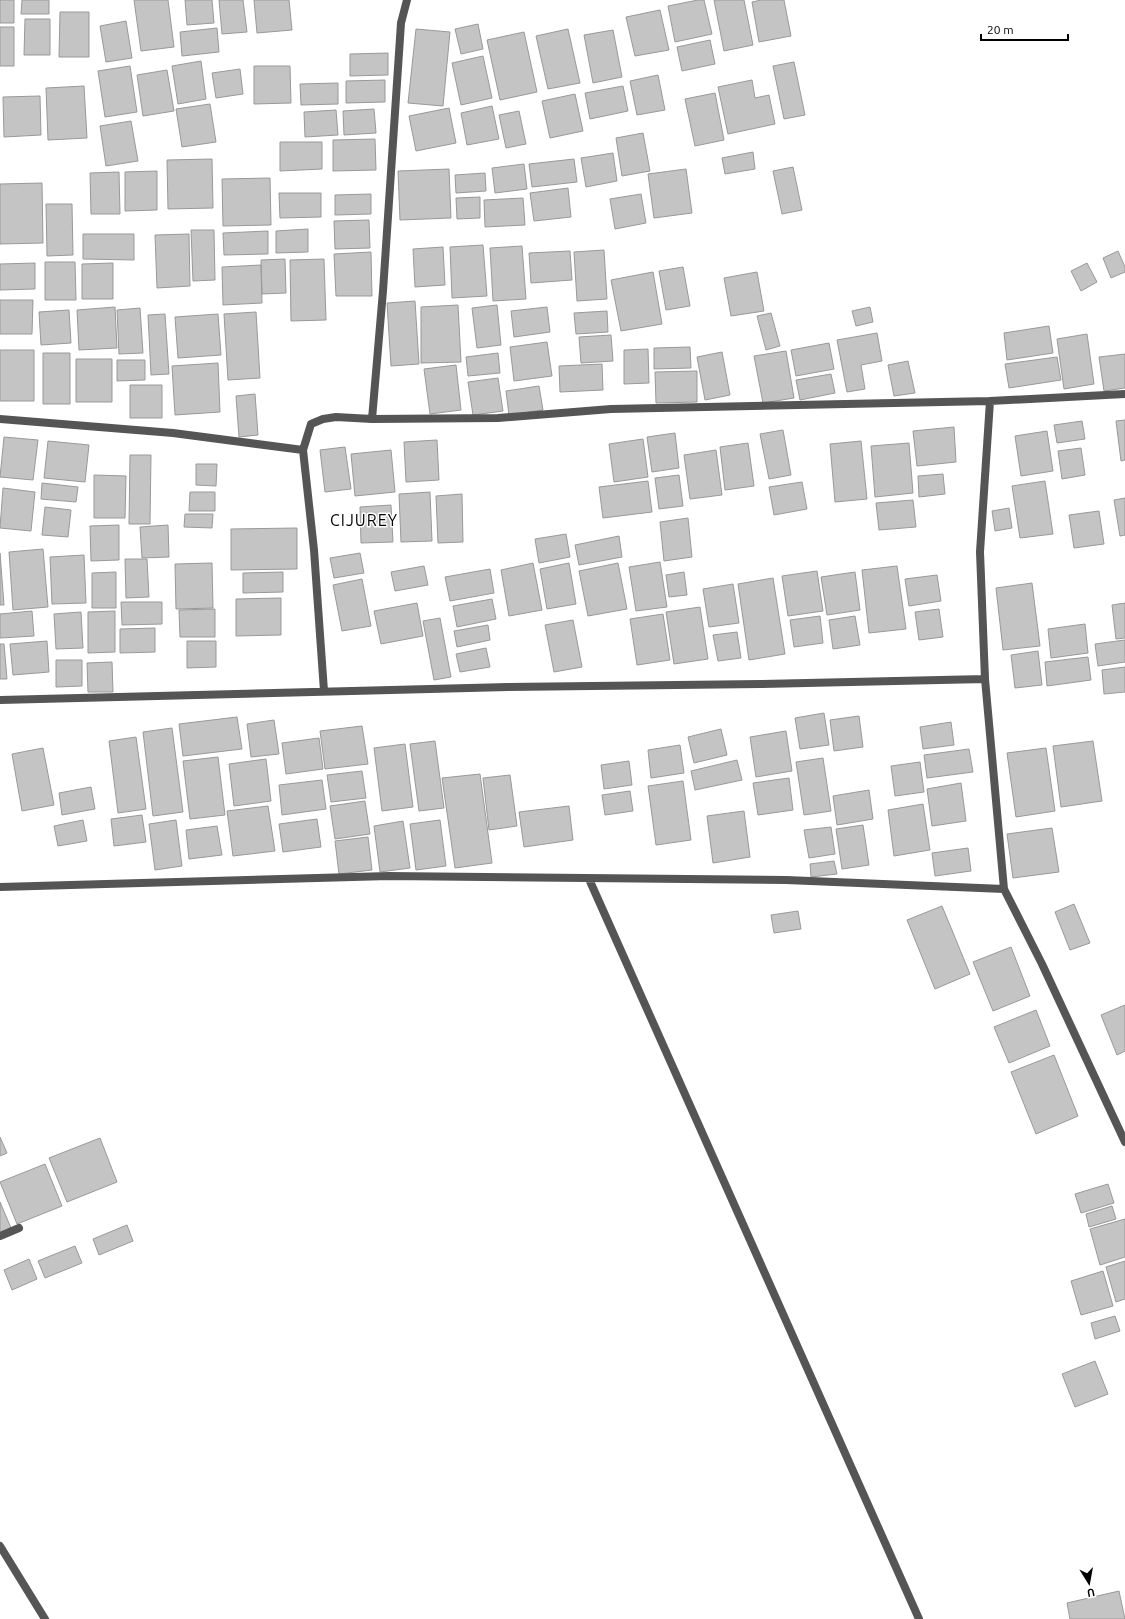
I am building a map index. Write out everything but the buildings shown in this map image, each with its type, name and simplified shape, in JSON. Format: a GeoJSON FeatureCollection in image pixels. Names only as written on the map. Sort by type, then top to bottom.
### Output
{"type":"FeatureCollection","features":[{"type":"Feature","properties":{"kind":"street"},"geometry":{"type":"LineString","coordinates":[[372,419],[383,291],[401,23],[406,0]]}},
{"type":"Feature","properties":{"kind":"street"},"geometry":{"type":"LineString","coordinates":[[324,691],[314,550],[303,450],[311,424],[323,419],[336,417],[372,419],[498,418],[640,408],[825,406],[990,401],[1125,394]]}},
{"type":"Feature","properties":{"kind":"street"},"geometry":{"type":"LineString","coordinates":[[990,401],[980,552],[985,680],[1004,889],[1042,964],[1125,1142]]}},
{"type":"Feature","properties":{"kind":"street"},"geometry":{"type":"LineString","coordinates":[[0,419],[173,433],[303,450]]}},
{"type":"Feature","properties":{"kind":"street"},"geometry":{"type":"LineString","coordinates":[[0,700],[508,686],[985,680]]}},
{"type":"Feature","properties":{"kind":"street"},"geometry":{"type":"LineString","coordinates":[[0,887],[389,876],[786,880],[1004,889]]}},
{"type":"Feature","properties":{"kind":"street"},"geometry":{"type":"LineString","coordinates":[[589,879],[919,1619]]}},
{"type":"Feature","properties":{"kind":"street"},"geometry":{"type":"LineString","coordinates":[[0,1236],[19,1228]]}},
{"type":"Feature","properties":{"kind":"street"},"geometry":{"type":"LineString","coordinates":[[0,1546],[45,1619]]}},
{"type":"Feature","properties":{"kind":"district","name":"CIJUREY"},"geometry":{"type":"Point","coordinates":[364,520]}}]}
